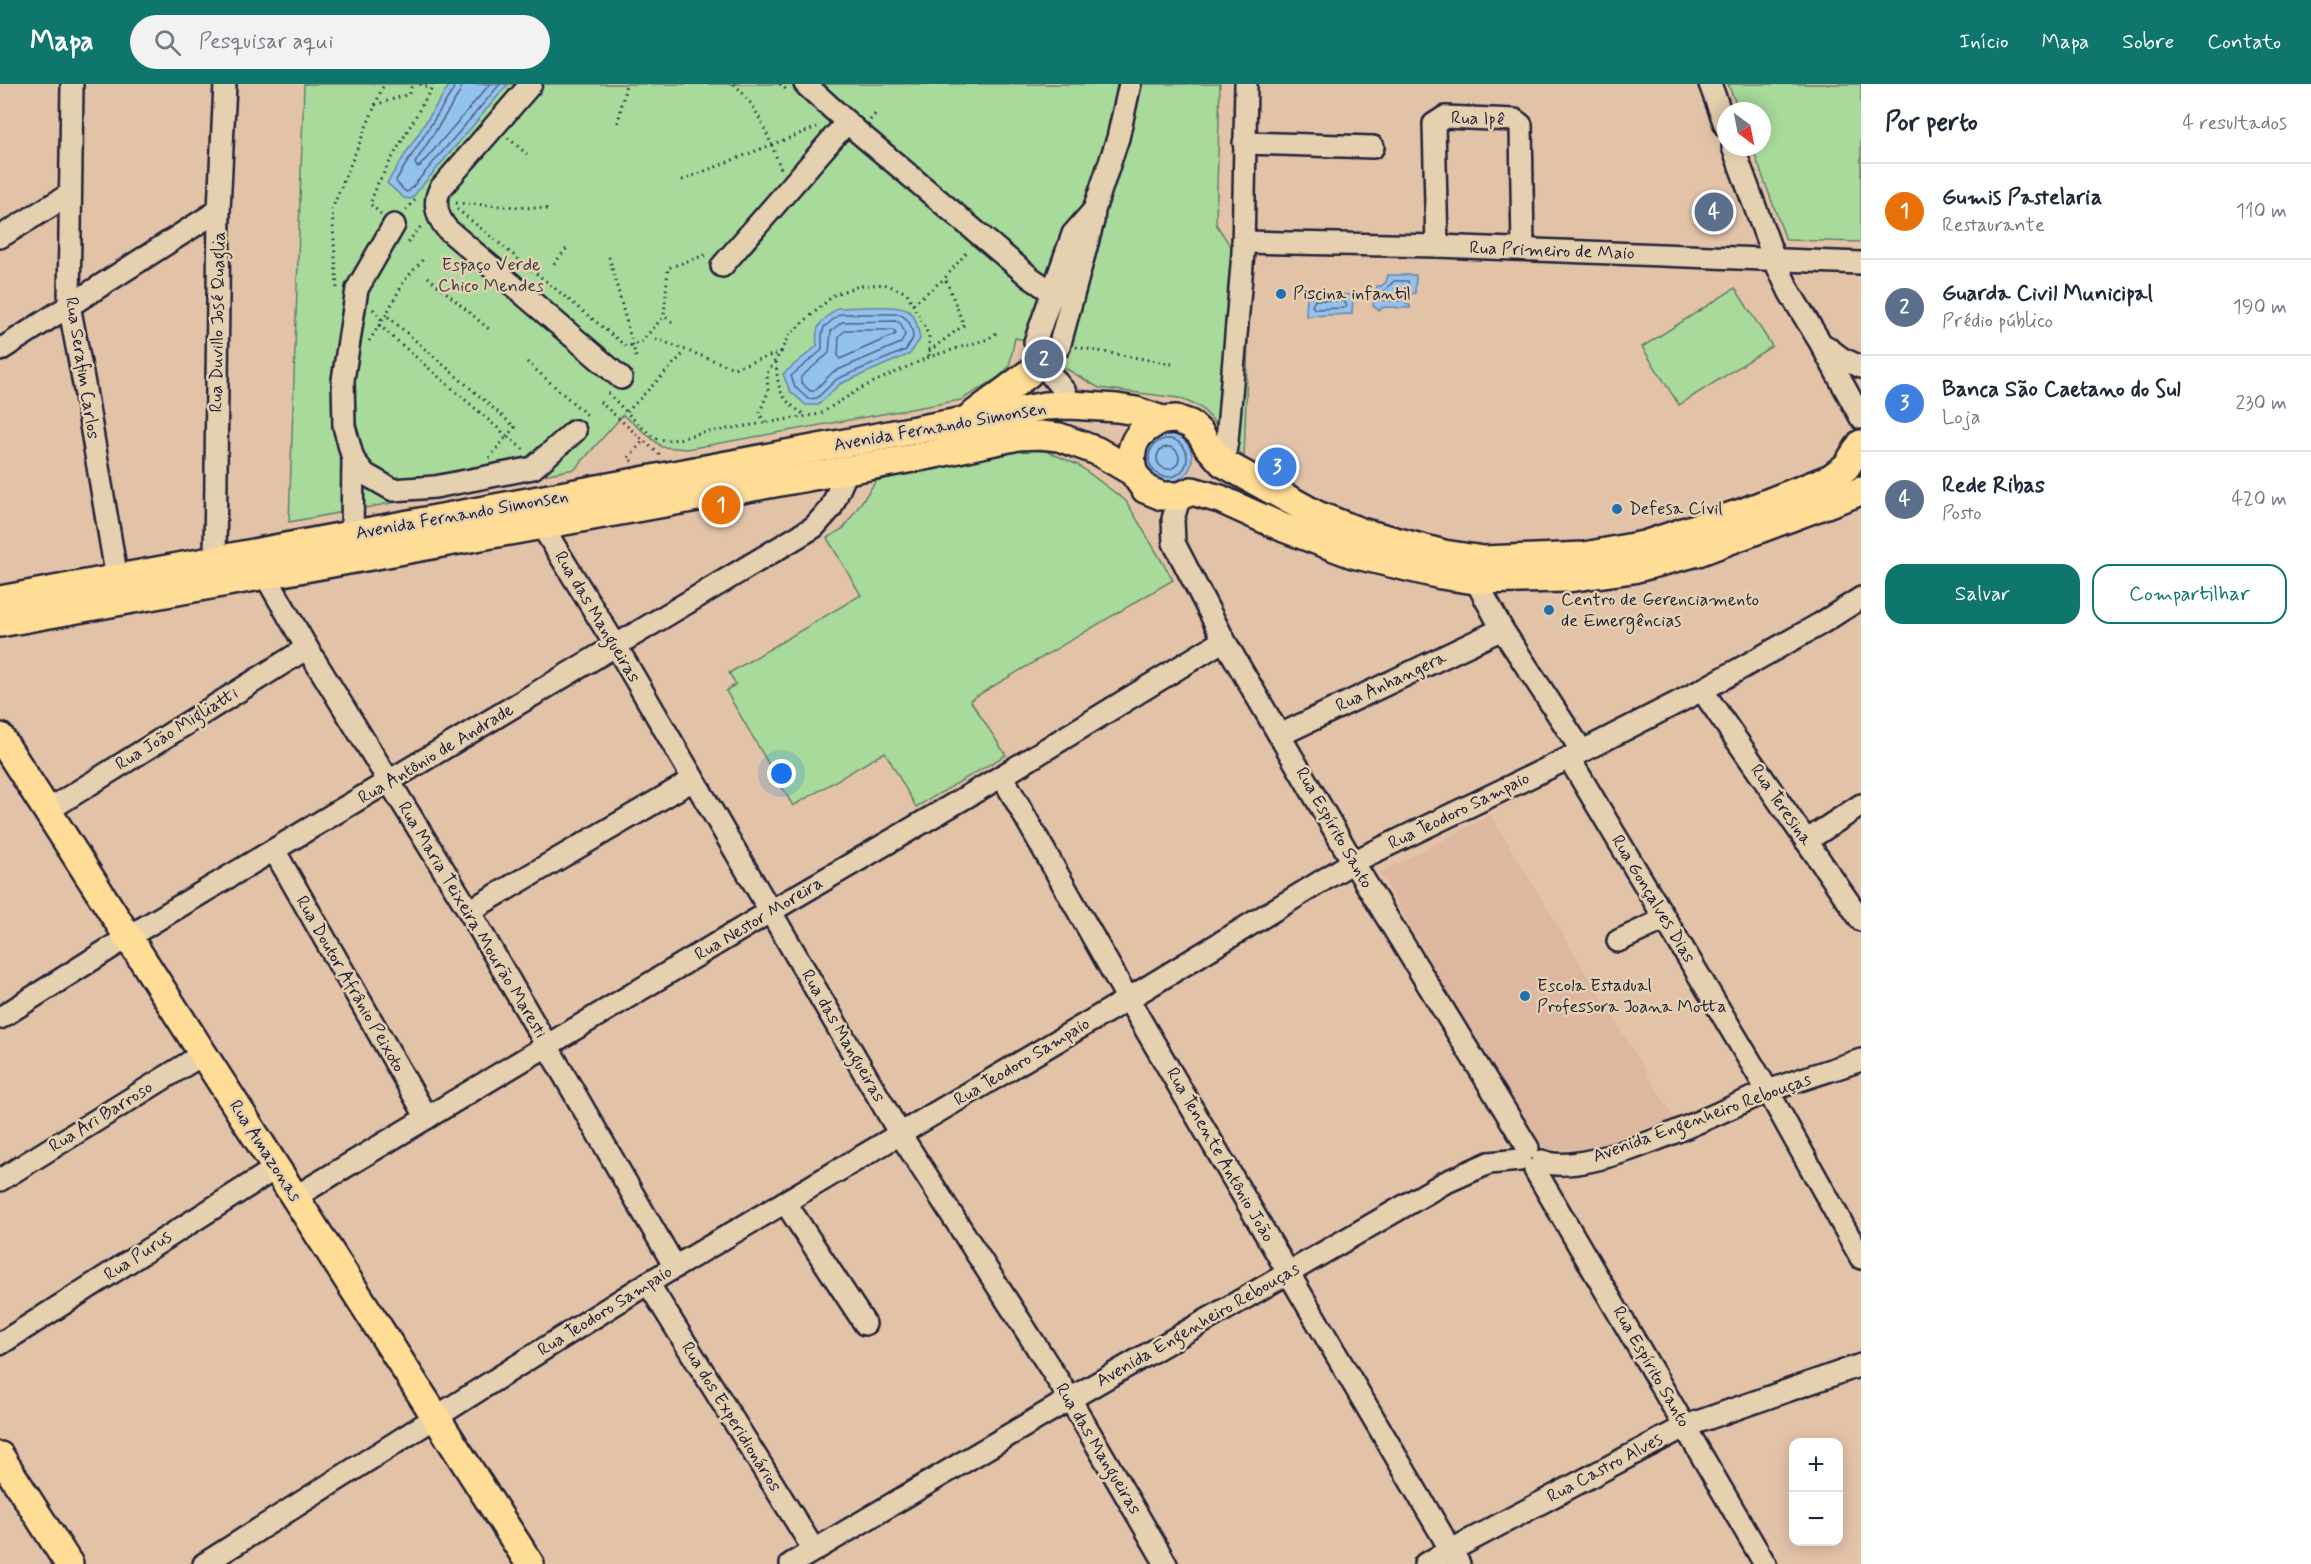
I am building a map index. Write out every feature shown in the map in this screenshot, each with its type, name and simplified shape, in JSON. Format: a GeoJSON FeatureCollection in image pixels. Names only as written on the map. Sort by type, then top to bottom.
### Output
{"type":"FeatureCollection","features":[{"type":"Feature","properties":{"kind":"main road"},"geometry":{"type":"LineString","coordinates":[[967,420],[1036,373]]}},
{"type":"Feature","properties":{"kind":"main road","name":"Avenida Fernando Simonsen"},"geometry":{"type":"LineString","coordinates":[[0,623],[265,575],[535,514],[1028,408],[1070,405],[1117,408],[1136,411],[1162,420],[1176,419],[1190,424],[1200,433],[1215,454],[1317,515],[1361,532],[1444,554],[1483,560],[1585,556],[1644,545],[1744,512],[1831,478],[1846,467],[1861,444]]}},
{"type":"Feature","properties":{"kind":"main road"},"geometry":{"type":"LineString","coordinates":[[1133,472],[1131,459],[1134,441],[1147,426],[1162,420]]}},
{"type":"Feature","properties":{"kind":"main road","name":"Avenida Fernando Simonsen"},"geometry":{"type":"LineString","coordinates":[[0,600],[352,536],[535,514],[848,469],[930,455],[1018,436],[1040,435],[1074,441],[1097,451],[1133,472],[1145,489],[1162,496],[1186,494],[1220,499],[1284,528],[1353,554],[1441,575],[1475,580],[1568,578],[1633,569],[1708,549],[1861,491]]}},
{"type":"Feature","properties":{"kind":"main road"},"geometry":{"type":"LineString","coordinates":[[1186,494],[1207,471],[1209,458],[1215,454]]}},
{"type":"Feature","properties":{"kind":"main road","name":"Rua Amazonas"},"geometry":{"type":"LineString","coordinates":[[3,747],[47,811],[530,1564]]}},
{"type":"Feature","properties":{"kind":"main road"},"geometry":{"type":"LineString","coordinates":[[0,1456],[69,1564]]}},
{"type":"Feature","properties":{"kind":"street","name":"Rua Serafim Carlos"},"geometry":{"type":"LineString","coordinates":[[72,84],[69,305],[117,579]]}},
{"type":"Feature","properties":{"kind":"street","name":"Rua Duvillo José Quaglia"},"geometry":{"type":"LineString","coordinates":[[215,561],[219,210],[225,84]]}},
{"type":"Feature","properties":{"kind":"street"},"geometry":{"type":"LineString","coordinates":[[531,84],[440,189],[435,202],[439,218],[447,229],[614,386]]}},
{"type":"Feature","properties":{"kind":"street"},"geometry":{"type":"LineString","coordinates":[[1035,342],[1093,221],[1094,210],[1118,138],[1130,84]]}},
{"type":"Feature","properties":{"kind":"street"},"geometry":{"type":"LineString","coordinates":[[1215,454],[1227,441],[1243,242],[1246,84]]}},
{"type":"Feature","properties":{"kind":"street"},"geometry":{"type":"LineString","coordinates":[[1710,84],[1717,103]]}},
{"type":"Feature","properties":{"kind":"street"},"geometry":{"type":"LineString","coordinates":[[796,88],[847,122],[1057,300],[1063,345]]}},
{"type":"Feature","properties":{"kind":"street","name":"Rua Ipê"},"geometry":{"type":"LineString","coordinates":[[1437,246],[1434,124],[1445,117],[1515,120],[1521,125],[1523,249]]}},
{"type":"Feature","properties":{"kind":"street"},"geometry":{"type":"LineString","coordinates":[[720,258],[847,122]]}},
{"type":"Feature","properties":{"kind":"street"},"geometry":{"type":"LineString","coordinates":[[1244,143],[1373,147]]}},
{"type":"Feature","properties":{"kind":"street"},"geometry":{"type":"LineString","coordinates":[[1736,156],[1774,261],[1861,418]]}},
{"type":"Feature","properties":{"kind":"street"},"geometry":{"type":"LineString","coordinates":[[0,237],[70,194]]}},
{"type":"Feature","properties":{"kind":"street"},"geometry":{"type":"LineString","coordinates":[[0,350],[219,210]]}},
{"type":"Feature","properties":{"kind":"street"},"geometry":{"type":"LineString","coordinates":[[352,536],[353,459],[344,426],[343,380],[357,289],[394,225]]}},
{"type":"Feature","properties":{"kind":"street","name":"Rua Primeiro de Maio"},"geometry":{"type":"LineString","coordinates":[[1243,242],[1437,246],[1861,263]]}},
{"type":"Feature","properties":{"kind":"street"},"geometry":{"type":"LineString","coordinates":[[1820,342],[1841,358],[1861,367]]}},
{"type":"Feature","properties":{"kind":"street"},"geometry":{"type":"LineString","coordinates":[[1036,373],[1065,392],[1070,405]]}},
{"type":"Feature","properties":{"kind":"street"},"geometry":{"type":"LineString","coordinates":[[353,459],[365,474],[393,490],[435,487],[533,468],[582,423]]}},
{"type":"Feature","properties":{"kind":"street","name":"Rua Antônio de Andrade"},"geometry":{"type":"LineString","coordinates":[[0,1018],[128,938],[814,527],[831,508],[848,469]]}},
{"type":"Feature","properties":{"kind":"street","name":"Rua Espírito Santo"},"geometry":{"type":"LineString","coordinates":[[1186,494],[1173,519],[1174,543],[1224,640],[1353,862],[1532,1160],[1765,1564]]}},
{"type":"Feature","properties":{"kind":"street","name":"Rua das Mangueiras"},"geometry":{"type":"LineString","coordinates":[[535,514],[615,646],[900,1134],[1070,1399],[1166,1564]]}},
{"type":"Feature","properties":{"kind":"street","name":"Rua Gonçalves Dias"},"geometry":{"type":"LineString","coordinates":[[1463,556],[1576,755],[1665,919],[1768,1091],[1861,1258]]}},
{"type":"Feature","properties":{"kind":"street","name":"Rua Maria Teixeira Mourão Maresti"},"geometry":{"type":"LineString","coordinates":[[265,575],[307,648],[469,911],[675,1267]]}},
{"type":"Feature","properties":{"kind":"street","name":"Rua Teodoro Sampaio"},"geometry":{"type":"LineString","coordinates":[[204,1564],[648,1283],[1128,999],[1353,862],[1576,755],[1701,690],[1820,624],[1861,598]]}},
{"type":"Feature","properties":{"kind":"street","name":"Rua Anhangera"},"geometry":{"type":"LineString","coordinates":[[1280,735],[1503,630]]}},
{"type":"Feature","properties":{"kind":"street","name":"Rua Nestor Moreira"},"geometry":{"type":"LineString","coordinates":[[295,1197],[771,911],[1002,776],[1224,640]]}},
{"type":"Feature","properties":{"kind":"street","name":"Rua João Migliatti"},"geometry":{"type":"LineString","coordinates":[[47,811],[307,648]]}},
{"type":"Feature","properties":{"kind":"street","name":"Rua Teresina"},"geometry":{"type":"LineString","coordinates":[[1701,690],[1861,920]]}},
{"type":"Feature","properties":{"kind":"street","name":"Rua Tenente Antônio João"},"geometry":{"type":"LineString","coordinates":[[1002,776],[1128,999],[1454,1557]]}},
{"type":"Feature","properties":{"kind":"street"},"geometry":{"type":"LineString","coordinates":[[469,911],[693,780]]}},
{"type":"Feature","properties":{"kind":"street"},"geometry":{"type":"LineString","coordinates":[[1806,841],[1861,805]]}},
{"type":"Feature","properties":{"kind":"street","name":"Rua Doutor Afrânio Peixoto"},"geometry":{"type":"LineString","coordinates":[[274,850],[427,1118]]}},
{"type":"Feature","properties":{"kind":"street"},"geometry":{"type":"LineString","coordinates":[[1618,941],[1665,919]]}},
{"type":"Feature","properties":{"kind":"street","name":"Rua Ari Barroso"},"geometry":{"type":"LineString","coordinates":[[0,1180],[203,1054]]}},
{"type":"Feature","properties":{"kind":"street","name":"Avenida Engenheiro Rebouças"},"geometry":{"type":"LineString","coordinates":[[791,1564],[1288,1272],[1472,1169],[1489,1163],[1532,1160],[1568,1166],[1605,1156],[1657,1139],[1768,1091],[1861,1060]]}},
{"type":"Feature","properties":{"kind":"street","name":"Rua Purus"},"geometry":{"type":"LineString","coordinates":[[0,1344],[276,1168]]}},
{"type":"Feature","properties":{"kind":"street"},"geometry":{"type":"LineString","coordinates":[[786,1202],[865,1324]]}},
{"type":"Feature","properties":{"kind":"street","name":"Rua dos Experidionários"},"geometry":{"type":"LineString","coordinates":[[648,1283],[814,1550]]}},
{"type":"Feature","properties":{"kind":"street","name":"Rua Castro Alves"},"geometry":{"type":"LineString","coordinates":[[1425,1564],[1454,1557],[1686,1426],[1861,1365]]}},
{"type":"Feature","properties":{"kind":"path"},"geometry":{"type":"LineString","coordinates":[[338,294],[332,209],[384,84]]}},
{"type":"Feature","properties":{"kind":"path"},"geometry":{"type":"LineString","coordinates":[[375,105],[409,94],[412,84]]}},
{"type":"Feature","properties":{"kind":"path"},"geometry":{"type":"LineString","coordinates":[[420,84],[430,89]]}},
{"type":"Feature","properties":{"kind":"path"},"geometry":{"type":"LineString","coordinates":[[370,204],[378,183],[434,84]]}},
{"type":"Feature","properties":{"kind":"path"},"geometry":{"type":"LineString","coordinates":[[618,123],[626,84]]}},
{"type":"Feature","properties":{"kind":"path"},"geometry":{"type":"LineString","coordinates":[[734,84],[756,114],[772,144],[783,174],[790,166]]}},
{"type":"Feature","properties":{"kind":"path"},"geometry":{"type":"LineString","coordinates":[[780,84],[796,88]]}},
{"type":"Feature","properties":{"kind":"path"},"geometry":{"type":"LineString","coordinates":[[818,119],[819,132]]}},
{"type":"Feature","properties":{"kind":"path"},"geometry":{"type":"LineString","coordinates":[[682,180],[820,126]]}},
{"type":"Feature","properties":{"kind":"path"},"geometry":{"type":"LineString","coordinates":[[502,134],[527,154]]}},
{"type":"Feature","properties":{"kind":"path"},"geometry":{"type":"LineString","coordinates":[[550,209],[453,201],[458,209],[627,347],[641,342],[664,316],[668,268],[720,258]]}},
{"type":"Feature","properties":{"kind":"path"},"geometry":{"type":"LineString","coordinates":[[554,264],[567,248]]}},
{"type":"Feature","properties":{"kind":"path"},"geometry":{"type":"LineString","coordinates":[[913,304],[945,278],[966,253]]}},
{"type":"Feature","properties":{"kind":"path"},"geometry":{"type":"LineString","coordinates":[[367,343],[386,315],[404,281],[425,257]]}},
{"type":"Feature","properties":{"kind":"path"},"geometry":{"type":"LineString","coordinates":[[609,257],[637,361]]}},
{"type":"Feature","properties":{"kind":"path"},"geometry":{"type":"LineString","coordinates":[[428,277],[490,330]]}},
{"type":"Feature","properties":{"kind":"path"},"geometry":{"type":"LineString","coordinates":[[929,351],[964,325],[945,278]]}},
{"type":"Feature","properties":{"kind":"path"},"geometry":{"type":"LineString","coordinates":[[766,423],[759,414],[768,392],[767,373],[781,352],[788,336],[835,294],[859,286],[884,284],[907,293],[929,336],[929,357]]}},
{"type":"Feature","properties":{"kind":"path"},"geometry":{"type":"LineString","coordinates":[[379,325],[507,436],[515,427],[386,315]]}},
{"type":"Feature","properties":{"kind":"path"},"geometry":{"type":"LineString","coordinates":[[664,316],[672,322]]}},
{"type":"Feature","properties":{"kind":"path"},"geometry":{"type":"LineString","coordinates":[[614,386],[627,412],[655,438],[666,440],[820,414],[861,388],[929,357],[988,339],[999,331]]}},
{"type":"Feature","properties":{"kind":"path"},"geometry":{"type":"LineString","coordinates":[[656,339],[685,352],[734,368],[781,352]]}},
{"type":"Feature","properties":{"kind":"path"},"geometry":{"type":"LineString","coordinates":[[1063,345],[1172,364],[1169,359]]}},
{"type":"Feature","properties":{"kind":"path"},"geometry":{"type":"LineString","coordinates":[[1085,349],[1091,345]]}},
{"type":"Feature","properties":{"kind":"path"},"geometry":{"type":"LineString","coordinates":[[627,412],[685,352]]}},
{"type":"Feature","properties":{"kind":"path"},"geometry":{"type":"LineString","coordinates":[[776,360],[777,386],[783,398],[806,416]]}},
{"type":"Feature","properties":{"kind":"path"},"geometry":{"type":"LineString","coordinates":[[527,362],[582,423]]}},
{"type":"Feature","properties":{"kind":"path"},"geometry":{"type":"LineString","coordinates":[[600,402],[644,440],[628,458],[635,464]]}},
{"type":"Feature","properties":{"kind":"shaded area","name":"Escola Estadual Professora Joana Motta"},"geometry":{"type":"Polygon","coordinates":[[[1491,815],[1674,1118],[1588,1149],[1549,1149],[1536,1141],[1523,1126],[1380,873],[1491,815]]]}},
{"type":"Feature","properties":{"kind":"green space","name":"Espaço Verde Chico Mendes"},"geometry":{"type":"Polygon","coordinates":[[[304,84],[1220,84],[1216,224],[1229,244],[1251,255],[1244,457],[1227,441],[1212,419],[1200,407],[1179,398],[1099,388],[1063,367],[1066,348],[1015,338],[1009,367],[998,378],[961,400],[687,449],[662,447],[623,415],[575,469],[289,522],[304,84]]]}},
{"type":"Feature","properties":{"kind":"green space"},"geometry":{"type":"Polygon","coordinates":[[[1728,84],[1861,84],[1861,242],[1786,240],[1755,156],[1771,156],[1771,102],[1735,102],[1728,84]]]}},
{"type":"Feature","properties":{"kind":"green space"},"geometry":{"type":"Polygon","coordinates":[[[1735,288],[1772,346],[1679,405],[1642,347],[1735,288]]]}},
{"type":"Feature","properties":{"kind":"green space"},"geometry":{"type":"Polygon","coordinates":[[[1016,450],[1046,451],[1078,465],[1126,501],[1173,580],[970,700],[1006,755],[916,807],[885,752],[793,806],[726,691],[736,684],[729,673],[861,595],[827,538],[844,528],[876,481],[1016,450]]]}},
{"type":"Feature","properties":{"kind":"water"},"geometry":{"type":"Polygon","coordinates":[[[450,84],[508,84],[411,199],[404,198],[387,183],[450,84]]]}},
{"type":"Feature","properties":{"kind":"water"},"geometry":{"type":"Polygon","coordinates":[[[1388,275],[1416,275],[1415,293],[1406,298],[1406,304],[1410,305],[1410,308],[1384,307],[1379,310],[1373,306],[1377,286],[1386,282],[1388,275]]]}},
{"type":"Feature","properties":{"kind":"water"},"geometry":{"type":"Polygon","coordinates":[[[1307,293],[1353,295],[1352,314],[1306,316],[1307,293]]]}},
{"type":"Feature","properties":{"kind":"water"},"geometry":{"type":"Polygon","coordinates":[[[838,308],[904,309],[914,318],[920,339],[910,354],[840,384],[818,405],[806,405],[790,391],[783,374],[817,346],[816,339],[820,324],[838,308]]]}},
{"type":"Feature","properties":{"kind":"water"},"geometry":{"type":"Polygon","coordinates":[[[1163,434],[1173,434],[1188,444],[1192,458],[1191,467],[1182,478],[1173,482],[1163,482],[1148,472],[1144,463],[1144,453],[1154,438],[1163,434]]]}},
{"type":"Feature","properties":{"kind":"tunnel"},"geometry":{"type":"LineString","coordinates":[[1029,371],[1035,342]]}},
{"type":"Feature","properties":{"kind":"tunnel"},"geometry":{"type":"LineString","coordinates":[[1051,375],[1059,347]]}},
{"type":"Feature","properties":{"kind":"place","name":"Rede Ribas"},"geometry":{"type":"Point","coordinates":[1714,212]}},
{"type":"Feature","properties":{"kind":"place","name":"Piscina infantil"},"geometry":{"type":"Point","coordinates":[1281,294]}},
{"type":"Feature","properties":{"kind":"place","name":"Guarda Civil Municipal"},"geometry":{"type":"Point","coordinates":[1044,359]}},
{"type":"Feature","properties":{"kind":"place","name":"Banca São Caetano do Sul"},"geometry":{"type":"Point","coordinates":[1277,467]}},
{"type":"Feature","properties":{"kind":"place","name":"Gumis Pastelaria"},"geometry":{"type":"Point","coordinates":[721,505]}},
{"type":"Feature","properties":{"kind":"place","name":"Defesa Cívil"},"geometry":{"type":"Point","coordinates":[1617,509]}},
{"type":"Feature","properties":{"kind":"place","name":"Centro de Gerenciamento de Emergências"},"geometry":{"type":"Point","coordinates":[1549,610]}},
{"type":"Feature","properties":{"kind":"place","name":"Escola Estadual Professora Joana Motta"},"geometry":{"type":"Point","coordinates":[1525,996]}}]}
